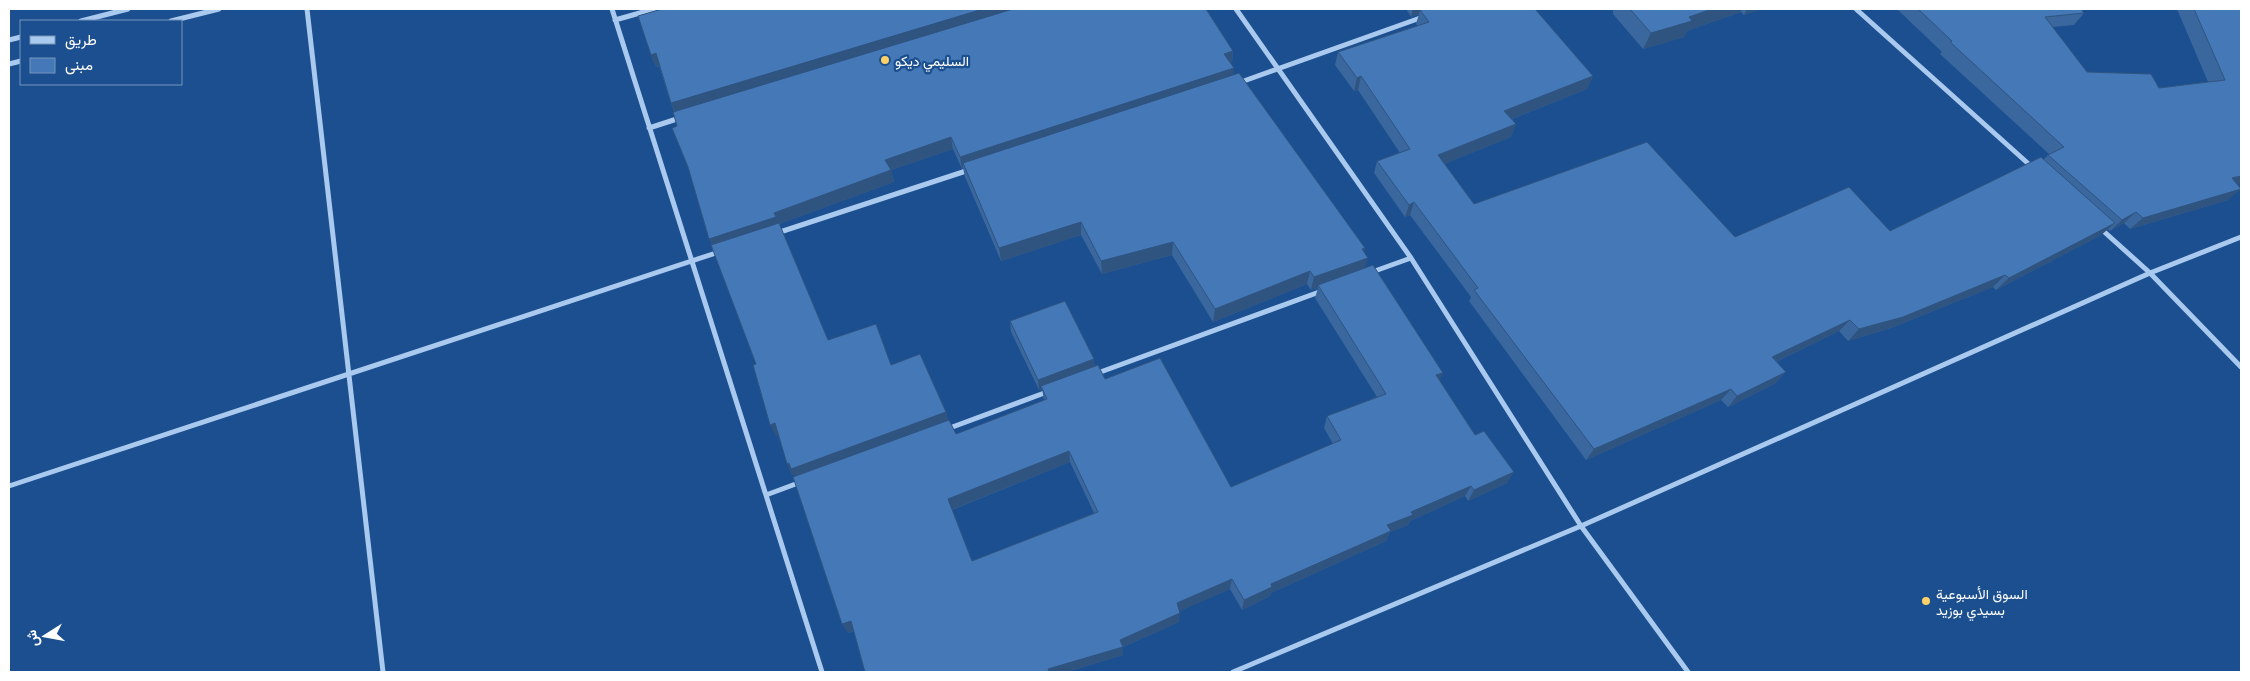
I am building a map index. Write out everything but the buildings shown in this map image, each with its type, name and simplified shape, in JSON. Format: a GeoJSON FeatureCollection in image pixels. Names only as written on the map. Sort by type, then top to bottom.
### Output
{"type":"FeatureCollection","features":[{"type":"Feature","properties":{"kind":"street"},"geometry":{"type":"LineString","coordinates":[[85,20],[128,9]]}},
{"type":"Feature","properties":{"kind":"street"},"geometry":{"type":"LineString","coordinates":[[175,20],[219,9]]}},
{"type":"Feature","properties":{"kind":"street"},"geometry":{"type":"LineString","coordinates":[[307,9],[383,672]]}},
{"type":"Feature","properties":{"kind":"street"},"geometry":{"type":"LineString","coordinates":[[612,9],[822,672]]}},
{"type":"Feature","properties":{"kind":"street"},"geometry":{"type":"LineString","coordinates":[[615,20],[654,9]]}},
{"type":"Feature","properties":{"kind":"street"},"geometry":{"type":"LineString","coordinates":[[1236,9],[1411,258],[1582,526],[1688,672]]}},
{"type":"Feature","properties":{"kind":"street"},"geometry":{"type":"LineString","coordinates":[[1856,9],[2040,174]]}},
{"type":"Feature","properties":{"kind":"street"},"geometry":{"type":"LineString","coordinates":[[1232,85],[1279,70],[1426,16]]}},
{"type":"Feature","properties":{"kind":"street"},"geometry":{"type":"LineString","coordinates":[[649,128],[686,116]]}},
{"type":"Feature","properties":{"kind":"street"},"geometry":{"type":"LineString","coordinates":[[767,236],[976,168]]}},
{"type":"Feature","properties":{"kind":"street"},"geometry":{"type":"LineString","coordinates":[[2099,227],[2150,273],[2241,367]]}},
{"type":"Feature","properties":{"kind":"street"},"geometry":{"type":"LineString","coordinates":[[1234,672],[1582,526],[2150,273],[2241,237]]}},
{"type":"Feature","properties":{"kind":"street"},"geometry":{"type":"LineString","coordinates":[[9,486],[729,248]]}},
{"type":"Feature","properties":{"kind":"street"},"geometry":{"type":"LineString","coordinates":[[1364,275],[1411,258]]}},
{"type":"Feature","properties":{"kind":"street"},"geometry":{"type":"LineString","coordinates":[[1084,378],[1327,289]]}},
{"type":"Feature","properties":{"kind":"street"},"geometry":{"type":"LineString","coordinates":[[944,430],[1056,388]]}},
{"type":"Feature","properties":{"kind":"street"},"geometry":{"type":"LineString","coordinates":[[766,495],[804,481]]}},
{"type":"Feature","properties":{"kind":"place","name":"السليمي ديكو"},"geometry":{"type":"Point","coordinates":[885,60]}},
{"type":"Feature","properties":{"kind":"place","name":"السوق الأسبوعية بسيدي بوزيد"},"geometry":{"type":"Point","coordinates":[1926,601]}}]}
